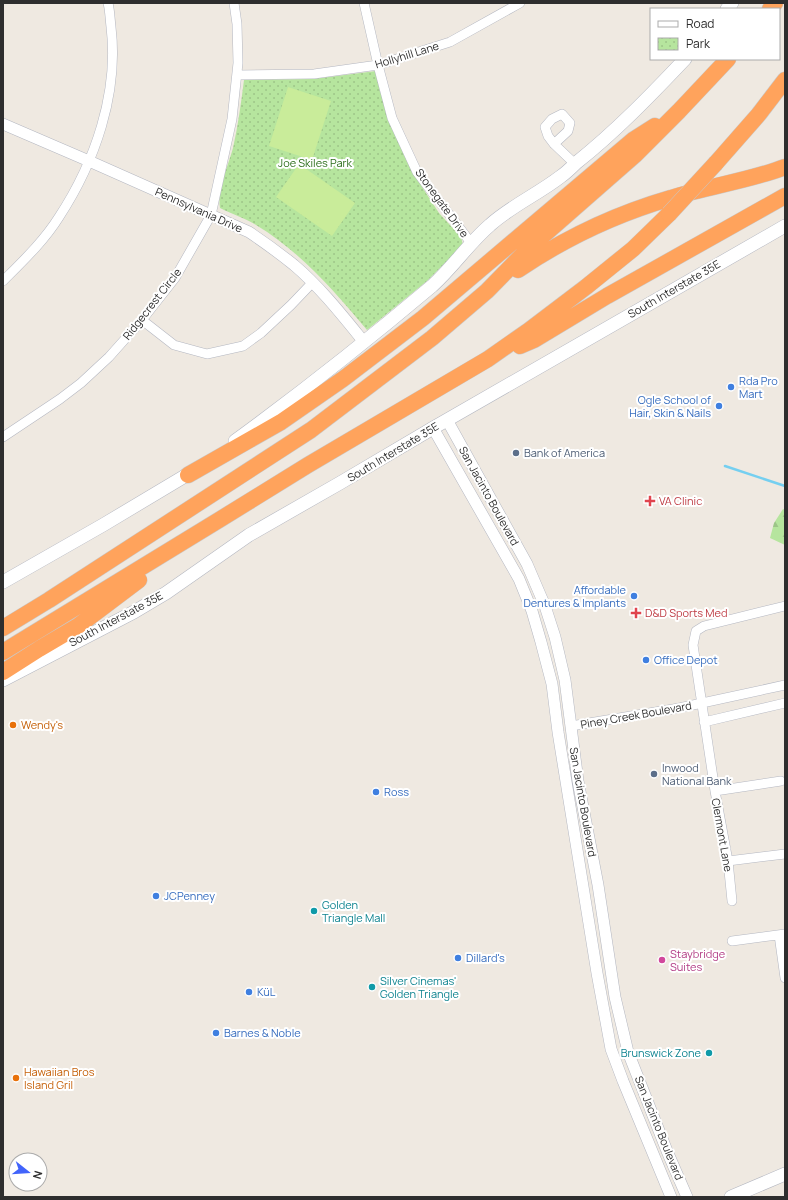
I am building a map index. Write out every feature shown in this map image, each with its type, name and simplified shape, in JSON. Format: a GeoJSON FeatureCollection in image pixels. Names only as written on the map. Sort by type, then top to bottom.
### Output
{"type":"FeatureCollection","features":[{"type":"Feature","properties":{"kind":"highway"},"geometry":{"type":"LineString","coordinates":[[3,628],[311,430],[432,338],[487,291],[530,247],[635,155],[727,60]]}},
{"type":"Feature","properties":{"kind":"highway"},"geometry":{"type":"LineString","coordinates":[[3,652],[308,465],[488,359],[528,331],[586,287],[633,248],[669,214],[759,114],[785,80]]}},
{"type":"Feature","properties":{"kind":"highway"},"geometry":{"type":"LineString","coordinates":[[188,475],[281,422],[343,379],[423,318],[633,140],[679,111]]}},
{"type":"Feature","properties":{"kind":"highway"},"geometry":{"type":"LineString","coordinates":[[487,291],[539,255],[584,231],[611,219],[638,208],[671,198],[785,167]]}},
{"type":"Feature","properties":{"kind":"highway"},"geometry":{"type":"LineString","coordinates":[[488,359],[534,340],[607,296],[785,196]]}},
{"type":"Feature","properties":{"kind":"highway"},"geometry":{"type":"LineString","coordinates":[[3,672],[78,626],[219,520]]}},
{"type":"Feature","properties":{"kind":"main road"},"geometry":{"type":"LineString","coordinates":[[3,582],[188,475],[294,398],[397,316],[433,285],[471,243],[495,221],[560,177],[592,151],[620,125],[684,60]]}},
{"type":"Feature","properties":{"kind":"main road","name":"South Interstate 35E"},"geometry":{"type":"LineString","coordinates":[[3,680],[134,612],[166,593],[249,535],[340,484],[433,428],[785,226]]}},
{"type":"Feature","properties":{"kind":"main road"},"geometry":{"type":"LineString","coordinates":[[731,1197],[785,1174]]}},
{"type":"Feature","properties":{"kind":"street"},"geometry":{"type":"LineString","coordinates":[[3,281],[44,237],[59,217],[89,161],[108,99],[113,42],[108,3]]}},
{"type":"Feature","properties":{"kind":"street","name":"Ridgecrest Circle"},"geometry":{"type":"LineString","coordinates":[[3,437],[55,403],[81,383],[109,357],[142,320],[175,278],[211,215],[232,119],[237,75],[237,24],[234,3]]}},
{"type":"Feature","properties":{"kind":"street","name":"Stonegate Drive"},"geometry":{"type":"LineString","coordinates":[[364,3],[392,118],[417,172],[471,243]]}},
{"type":"Feature","properties":{"kind":"street","name":"Hollyhill Lane"},"geometry":{"type":"LineString","coordinates":[[237,75],[314,74],[378,65],[450,42],[519,3]]}},
{"type":"Feature","properties":{"kind":"street","name":"Pennsylvania Drive"},"geometry":{"type":"LineString","coordinates":[[3,124],[238,226],[264,242],[294,265],[334,305],[364,342]]}},
{"type":"Feature","properties":{"kind":"street"},"geometry":{"type":"LineString","coordinates":[[554,144],[575,164]]}},
{"type":"Feature","properties":{"kind":"street"},"geometry":{"type":"LineString","coordinates":[[142,320],[174,345],[207,354],[243,346],[261,333],[312,283]]}},
{"type":"Feature","properties":{"kind":"street","name":"San Jacinto Boulevard"},"geometry":{"type":"LineString","coordinates":[[448,420],[527,564],[545,606],[555,637],[565,680],[578,780],[615,996],[628,1052],[687,1197]]}},
{"type":"Feature","properties":{"kind":"street","name":"San Jacinto Boulevard"},"geometry":{"type":"LineString","coordinates":[[433,428],[511,565],[532,611],[552,684],[558,732],[605,1024],[611,1049],[671,1197]]}},
{"type":"Feature","properties":{"kind":"street"},"geometry":{"type":"LineString","coordinates":[[532,611],[545,606]]}},
{"type":"Feature","properties":{"kind":"street","name":"Clermont Lane"},"geometry":{"type":"LineString","coordinates":[[732,901],[728,861],[715,791],[693,645],[696,631],[704,626],[785,606]]}},
{"type":"Feature","properties":{"kind":"street"},"geometry":{"type":"LineString","coordinates":[[702,703],[785,684]]}},
{"type":"Feature","properties":{"kind":"street","name":"Piney Creek Boulevard"},"geometry":{"type":"LineString","coordinates":[[571,726],[702,703]]}},
{"type":"Feature","properties":{"kind":"street"},"geometry":{"type":"LineString","coordinates":[[704,722],[785,703]]}},
{"type":"Feature","properties":{"kind":"street"},"geometry":{"type":"LineString","coordinates":[[558,732],[571,726]]}},
{"type":"Feature","properties":{"kind":"street"},"geometry":{"type":"LineString","coordinates":[[560,744],[573,742]]}},
{"type":"Feature","properties":{"kind":"street"},"geometry":{"type":"LineString","coordinates":[[715,791],[781,781]]}},
{"type":"Feature","properties":{"kind":"street"},"geometry":{"type":"LineString","coordinates":[[728,861],[785,854]]}},
{"type":"Feature","properties":{"kind":"street"},"geometry":{"type":"LineString","coordinates":[[588,918],[602,915]]}},
{"type":"Feature","properties":{"kind":"street"},"geometry":{"type":"LineString","coordinates":[[732,942],[782,934],[785,978]]}},
{"type":"Feature","properties":{"kind":"street"},"geometry":{"type":"LineString","coordinates":[[638,1117],[654,1118]]}},
{"type":"Feature","properties":{"kind":"street"},"geometry":{"type":"LineString","coordinates":[[643,1129],[654,1118]]}},
{"type":"Feature","properties":{"kind":"green space","name":"Joe Skiles Park"},"geometry":{"type":"Polygon","coordinates":[[[376,71],[413,173],[439,213],[461,237],[463,245],[427,281],[367,330],[316,273],[288,247],[256,225],[220,208],[219,200],[221,185],[235,140],[244,80],[313,79],[376,71]]]}},
{"type":"Feature","properties":{"kind":"green space"},"geometry":{"type":"Polygon","coordinates":[[[288,87],[331,101],[312,160],[269,146],[288,87]]]}},
{"type":"Feature","properties":{"kind":"green space"},"geometry":{"type":"Polygon","coordinates":[[[299,164],[355,203],[332,236],[276,197],[299,164]]]}},
{"type":"Feature","properties":{"kind":"green space"},"geometry":{"type":"Polygon","coordinates":[[[783,509],[785,510],[785,545],[770,538],[774,523],[783,509]]]}},
{"type":"Feature","properties":{"kind":"waterway"},"geometry":{"type":"LineString","coordinates":[[725,466],[785,486]]}},
{"type":"Feature","properties":{"kind":"place","name":"Rda Pro Mart"},"geometry":{"type":"Point","coordinates":[731,387]}},
{"type":"Feature","properties":{"kind":"place","name":"Ogle School of Hair, Skin & Nails"},"geometry":{"type":"Point","coordinates":[719,406]}},
{"type":"Feature","properties":{"kind":"place","name":"Bank of America"},"geometry":{"type":"Point","coordinates":[516,453]}},
{"type":"Feature","properties":{"kind":"place","name":"VA Clinic"},"geometry":{"type":"Point","coordinates":[650,501]}},
{"type":"Feature","properties":{"kind":"place","name":"Affordable Dentures & Implants"},"geometry":{"type":"Point","coordinates":[634,596]}},
{"type":"Feature","properties":{"kind":"place","name":"D&D Sports Med"},"geometry":{"type":"Point","coordinates":[636,613]}},
{"type":"Feature","properties":{"kind":"place","name":"Office Depot"},"geometry":{"type":"Point","coordinates":[646,660]}},
{"type":"Feature","properties":{"kind":"place","name":"Wendy's"},"geometry":{"type":"Point","coordinates":[13,725]}},
{"type":"Feature","properties":{"kind":"place","name":"Inwood National Bank"},"geometry":{"type":"Point","coordinates":[654,774]}},
{"type":"Feature","properties":{"kind":"place","name":"Ross"},"geometry":{"type":"Point","coordinates":[376,792]}},
{"type":"Feature","properties":{"kind":"place","name":"JCPenney"},"geometry":{"type":"Point","coordinates":[156,896]}},
{"type":"Feature","properties":{"kind":"place","name":"Golden Triangle Mall"},"geometry":{"type":"Point","coordinates":[314,911]}},
{"type":"Feature","properties":{"kind":"place","name":"Dillard's"},"geometry":{"type":"Point","coordinates":[458,958]}},
{"type":"Feature","properties":{"kind":"place","name":"Staybridge Suites"},"geometry":{"type":"Point","coordinates":[662,960]}},
{"type":"Feature","properties":{"kind":"place","name":"Silver Cinemas' Golden Triangle"},"geometry":{"type":"Point","coordinates":[372,987]}},
{"type":"Feature","properties":{"kind":"place","name":"KüL"},"geometry":{"type":"Point","coordinates":[249,992]}},
{"type":"Feature","properties":{"kind":"place","name":"Barnes & Noble"},"geometry":{"type":"Point","coordinates":[216,1033]}},
{"type":"Feature","properties":{"kind":"place","name":"Brunswick Zone"},"geometry":{"type":"Point","coordinates":[709,1053]}},
{"type":"Feature","properties":{"kind":"place","name":"Hawaiian Bros Island Gril"},"geometry":{"type":"Point","coordinates":[16,1078]}}]}
